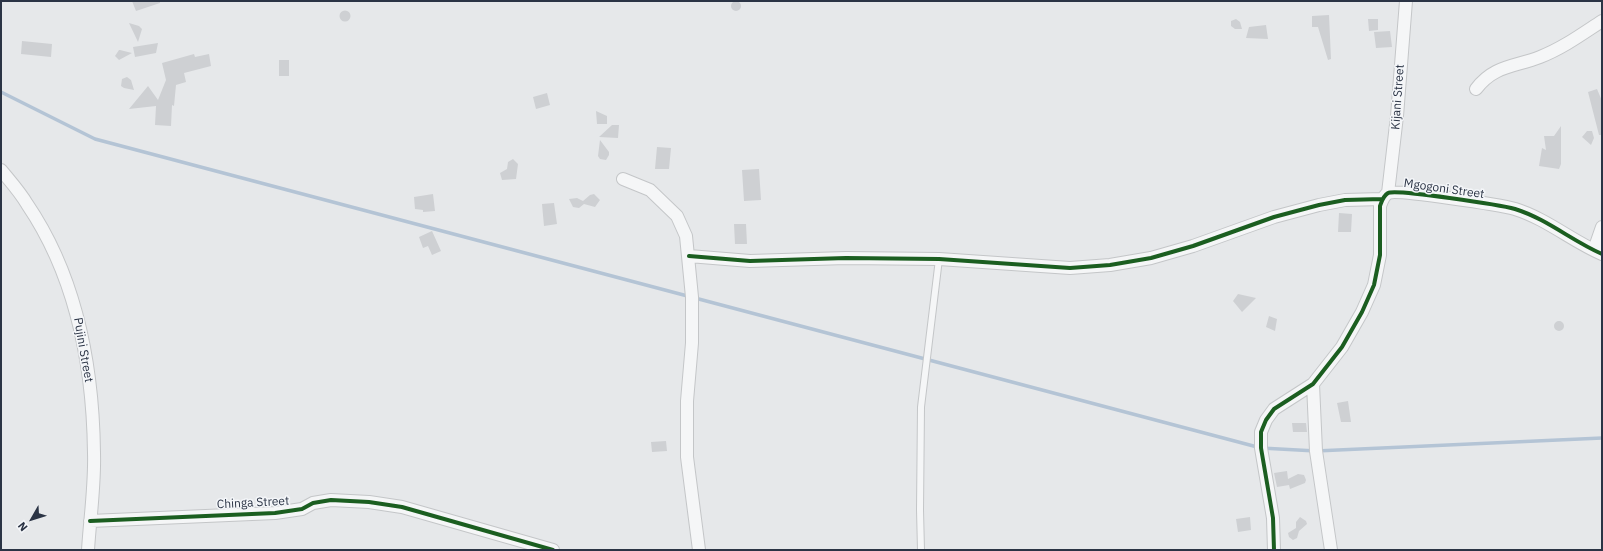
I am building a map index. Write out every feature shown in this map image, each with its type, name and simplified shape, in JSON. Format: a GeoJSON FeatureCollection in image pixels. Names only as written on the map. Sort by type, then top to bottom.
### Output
{"type":"FeatureCollection","features":[{"type":"Feature","properties":{"kind":"street","name":"Kijani Street"},"geometry":{"type":"LineString","coordinates":[[1385,196],[1397,116],[1406,1]]}},
{"type":"Feature","properties":{"kind":"street"},"geometry":{"type":"LineString","coordinates":[[1476,89],[1483,79],[1492,73],[1517,63],[1540,57],[1565,45],[1602,21]]}},
{"type":"Feature","properties":{"kind":"street","name":"Pujini Street"},"geometry":{"type":"LineString","coordinates":[[1,170],[27,203],[50,243],[80,325],[88,365],[94,434],[94,476],[88,550]]}},
{"type":"Feature","properties":{"kind":"street"},"geometry":{"type":"LineString","coordinates":[[623,179],[650,190],[677,216],[686,236],[692,297],[687,402],[687,457],[699,550]]}},
{"type":"Feature","properties":{"kind":"street","name":"Mgogoni Street"},"geometry":{"type":"LineString","coordinates":[[689,256],[750,261],[846,258],[939,259],[1070,268],[1110,265],[1151,258],[1193,246],[1274,217],[1319,205],[1345,200],[1419,194],[1515,209],[1543,221],[1598,252]]}},
{"type":"Feature","properties":{"kind":"street"},"geometry":{"type":"LineString","coordinates":[[1274,550],[1272,518],[1261,448],[1261,432],[1266,420],[1274,409],[1313,384],[1342,347],[1374,285],[1380,255],[1380,215],[1385,196]]}},
{"type":"Feature","properties":{"kind":"street"},"geometry":{"type":"LineString","coordinates":[[1598,252],[1602,227]]}},
{"type":"Feature","properties":{"kind":"street"},"geometry":{"type":"LineString","coordinates":[[1313,384],[1316,451],[1331,550]]}},
{"type":"Feature","properties":{"kind":"street","name":"Chinga Street"},"geometry":{"type":"LineString","coordinates":[[90,521],[275,513],[302,509],[313,503],[331,500],[369,502],[402,507],[553,550]]}},
{"type":"Feature","properties":{"kind":"lane"},"geometry":{"type":"LineString","coordinates":[[921,550],[921,407],[939,259]]}},
{"type":"Feature","properties":{"kind":"building"},"geometry":{"type":"Polygon","coordinates":[[[132,1],[160,1],[160,3],[136,11],[132,1]]]}},
{"type":"Feature","properties":{"kind":"building"},"geometry":{"type":"Polygon","coordinates":[[[734,1],[738,1],[740,2],[740,10],[734,11],[731,8],[731,4],[734,1]]]}},
{"type":"Feature","properties":{"kind":"building"},"geometry":{"type":"Polygon","coordinates":[[[343,11],[347,11],[349,12],[349,20],[343,21],[340,18],[340,14],[343,11]]]}},
{"type":"Feature","properties":{"kind":"building"},"geometry":{"type":"Polygon","coordinates":[[[1329,15],[1331,59],[1328,60],[1318,27],[1312,27],[1312,16],[1329,15]]]}},
{"type":"Feature","properties":{"kind":"building"},"geometry":{"type":"Polygon","coordinates":[[[1236,19],[1240,22],[1242,29],[1235,29],[1231,26],[1231,21],[1236,19]]]}},
{"type":"Feature","properties":{"kind":"building"},"geometry":{"type":"Polygon","coordinates":[[[1368,19],[1378,19],[1378,30],[1369,31],[1368,19]]]}},
{"type":"Feature","properties":{"kind":"building"},"geometry":{"type":"Polygon","coordinates":[[[129,23],[139,26],[142,29],[138,42],[129,23]]]}},
{"type":"Feature","properties":{"kind":"building"},"geometry":{"type":"Polygon","coordinates":[[[1266,25],[1268,39],[1246,38],[1249,27],[1266,25]]]}},
{"type":"Feature","properties":{"kind":"building"},"geometry":{"type":"Polygon","coordinates":[[[1390,31],[1392,47],[1376,48],[1374,32],[1390,31]]]}},
{"type":"Feature","properties":{"kind":"building"},"geometry":{"type":"Polygon","coordinates":[[[22,41],[52,44],[51,57],[21,54],[22,41]]]}},
{"type":"Feature","properties":{"kind":"building"},"geometry":{"type":"Polygon","coordinates":[[[158,43],[156,53],[135,57],[133,47],[158,43]]]}},
{"type":"Feature","properties":{"kind":"building"},"geometry":{"type":"Polygon","coordinates":[[[119,50],[132,53],[119,60],[115,56],[119,50]]]}},
{"type":"Feature","properties":{"kind":"building"},"geometry":{"type":"Polygon","coordinates":[[[194,54],[195,57],[209,54],[211,66],[184,73],[186,82],[176,85],[174,106],[172,105],[171,126],[155,125],[156,106],[129,109],[148,86],[158,100],[166,80],[162,63],[194,54]]]}},
{"type":"Feature","properties":{"kind":"building"},"geometry":{"type":"Polygon","coordinates":[[[279,60],[289,60],[289,76],[279,76],[279,60]]]}},
{"type":"Feature","properties":{"kind":"building"},"geometry":{"type":"Polygon","coordinates":[[[127,77],[131,80],[134,90],[121,86],[122,79],[127,77]]]}},
{"type":"Feature","properties":{"kind":"building"},"geometry":{"type":"Polygon","coordinates":[[[1597,89],[1602,101],[1602,135],[1599,135],[1588,92],[1597,89]]]}},
{"type":"Feature","properties":{"kind":"building"},"geometry":{"type":"Polygon","coordinates":[[[547,93],[550,105],[536,109],[533,97],[547,93]]]}},
{"type":"Feature","properties":{"kind":"building"},"geometry":{"type":"Polygon","coordinates":[[[596,111],[607,116],[607,124],[597,124],[596,111]]]}},
{"type":"Feature","properties":{"kind":"building"},"geometry":{"type":"Polygon","coordinates":[[[612,125],[619,125],[618,138],[599,137],[612,125]]]}},
{"type":"Feature","properties":{"kind":"building"},"geometry":{"type":"Polygon","coordinates":[[[1561,126],[1561,164],[1559,169],[1539,166],[1542,148],[1546,150],[1544,136],[1554,136],[1561,126]]]}},
{"type":"Feature","properties":{"kind":"building"},"geometry":{"type":"Polygon","coordinates":[[[1587,131],[1592,131],[1594,138],[1591,145],[1582,137],[1587,131]]]}},
{"type":"Feature","properties":{"kind":"building"},"geometry":{"type":"Polygon","coordinates":[[[600,140],[609,152],[606,160],[600,159],[598,156],[600,140]]]}},
{"type":"Feature","properties":{"kind":"building"},"geometry":{"type":"Polygon","coordinates":[[[657,147],[671,148],[669,169],[655,169],[657,147]]]}},
{"type":"Feature","properties":{"kind":"building"},"geometry":{"type":"Polygon","coordinates":[[[513,159],[518,164],[516,179],[502,180],[500,173],[507,169],[508,162],[513,159]]]}},
{"type":"Feature","properties":{"kind":"building"},"geometry":{"type":"Polygon","coordinates":[[[759,169],[761,200],[744,201],[742,170],[759,169]]]}},
{"type":"Feature","properties":{"kind":"building"},"geometry":{"type":"Polygon","coordinates":[[[433,194],[435,211],[423,212],[423,210],[415,209],[414,197],[433,194]]]}},
{"type":"Feature","properties":{"kind":"building"},"geometry":{"type":"Polygon","coordinates":[[[594,194],[600,200],[595,207],[584,204],[579,208],[573,207],[569,199],[577,198],[583,201],[590,195],[594,194]]]}},
{"type":"Feature","properties":{"kind":"building"},"geometry":{"type":"Polygon","coordinates":[[[554,203],[557,224],[544,226],[542,204],[554,203]]]}},
{"type":"Feature","properties":{"kind":"building"},"geometry":{"type":"Polygon","coordinates":[[[1339,213],[1352,214],[1351,232],[1338,232],[1339,213]]]}},
{"type":"Feature","properties":{"kind":"building"},"geometry":{"type":"Polygon","coordinates":[[[734,224],[746,224],[747,244],[735,244],[734,224]]]}},
{"type":"Feature","properties":{"kind":"building"},"geometry":{"type":"Polygon","coordinates":[[[432,231],[441,251],[432,255],[428,246],[423,248],[419,237],[432,231]]]}},
{"type":"Feature","properties":{"kind":"building"},"geometry":{"type":"Polygon","coordinates":[[[1238,294],[1256,298],[1242,312],[1233,301],[1238,294]]]}},
{"type":"Feature","properties":{"kind":"building"},"geometry":{"type":"Polygon","coordinates":[[[1269,316],[1277,319],[1275,331],[1266,327],[1269,316]]]}},
{"type":"Feature","properties":{"kind":"building"},"geometry":{"type":"Polygon","coordinates":[[[1557,321],[1561,321],[1563,322],[1563,330],[1557,331],[1554,328],[1554,324],[1557,321]]]}},
{"type":"Feature","properties":{"kind":"building"},"geometry":{"type":"Polygon","coordinates":[[[1348,401],[1351,422],[1341,422],[1337,403],[1348,401]]]}},
{"type":"Feature","properties":{"kind":"building"},"geometry":{"type":"Polygon","coordinates":[[[1292,423],[1306,423],[1307,432],[1293,432],[1292,423]]]}},
{"type":"Feature","properties":{"kind":"building"},"geometry":{"type":"Polygon","coordinates":[[[666,441],[667,451],[652,452],[651,442],[666,441]]]}},
{"type":"Feature","properties":{"kind":"building"},"geometry":{"type":"Polygon","coordinates":[[[1287,471],[1288,479],[1298,474],[1304,475],[1306,480],[1305,483],[1290,489],[1289,485],[1277,487],[1274,473],[1287,471]]]}},
{"type":"Feature","properties":{"kind":"building"},"geometry":{"type":"Polygon","coordinates":[[[1250,517],[1251,530],[1238,532],[1236,519],[1250,517]]]}},
{"type":"Feature","properties":{"kind":"building"},"geometry":{"type":"Polygon","coordinates":[[[1300,517],[1306,521],[1307,524],[1299,531],[1297,538],[1293,540],[1289,537],[1288,533],[1296,528],[1296,522],[1300,517]]]}},
{"type":"Feature","properties":{"kind":"waterway"},"geometry":{"type":"LineString","coordinates":[[1,92],[95,139],[1261,448],[1316,451],[1602,438]]}},
{"type":"Feature","properties":{"kind":"cycle path"},"geometry":{"type":"LineString","coordinates":[[1274,550],[1273,518],[1261,448],[1261,432],[1266,420],[1274,409],[1313,384],[1342,347],[1362,312],[1374,285],[1380,255],[1380,206],[1386,194],[1395,192],[1428,195],[1515,209],[1538,218],[1602,254]]}},
{"type":"Feature","properties":{"kind":"cycle path"},"geometry":{"type":"LineString","coordinates":[[689,256],[750,261],[846,258],[939,259],[1070,268],[1110,265],[1151,258],[1193,246],[1274,217],[1319,205],[1345,200],[1382,199]]}},
{"type":"Feature","properties":{"kind":"cycle path"},"geometry":{"type":"LineString","coordinates":[[90,521],[275,513],[302,509],[313,503],[331,500],[369,502],[402,507],[553,550]]}}]}
